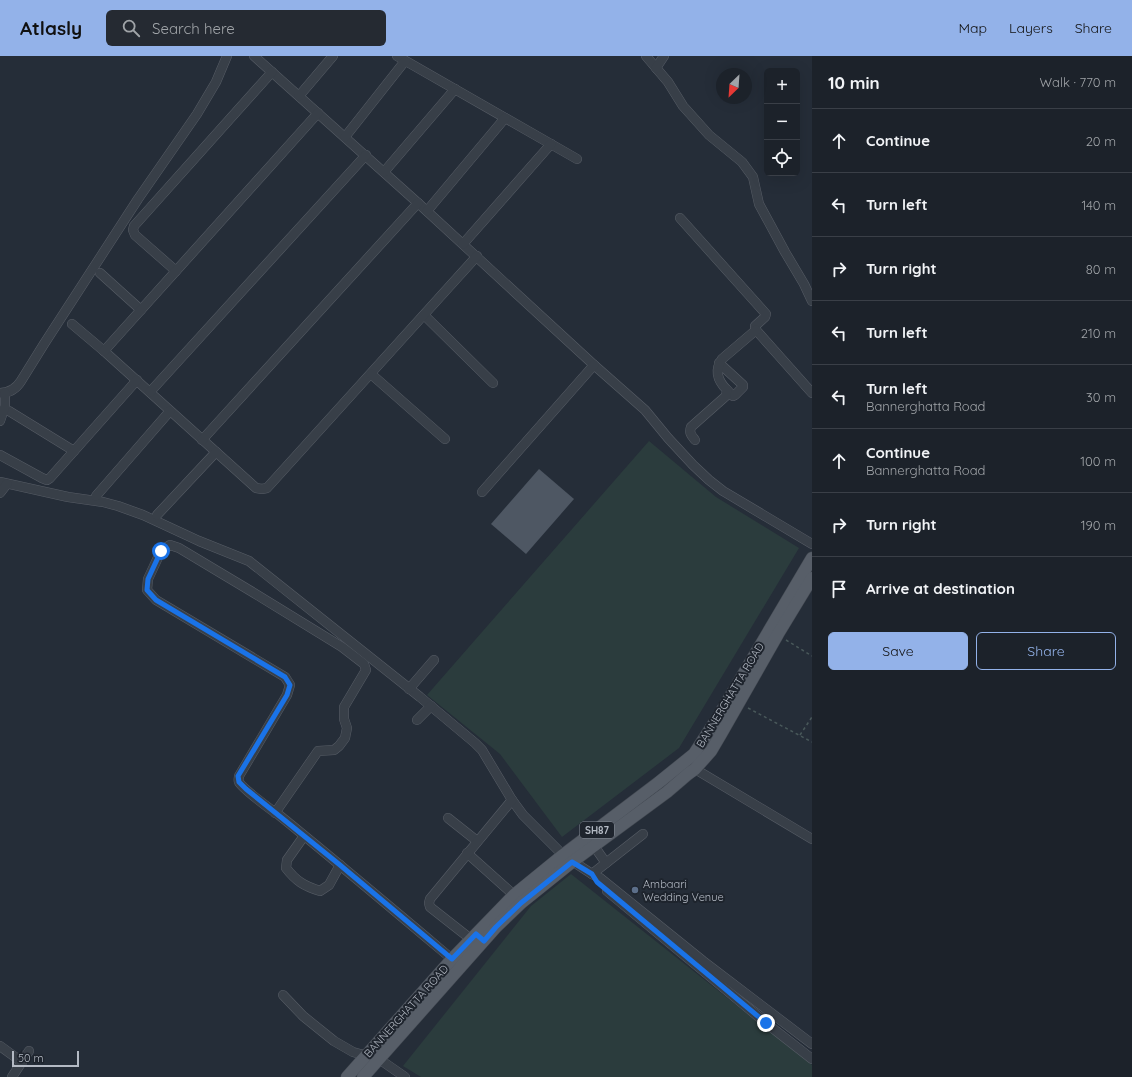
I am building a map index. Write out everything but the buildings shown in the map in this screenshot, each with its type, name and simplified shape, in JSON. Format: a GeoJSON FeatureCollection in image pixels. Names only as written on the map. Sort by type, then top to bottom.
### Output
{"type":"FeatureCollection","features":[{"type":"Feature","properties":{"kind":"main road","name":"BANNERGHATTA ROAD"},"geometry":{"type":"LineString","coordinates":[[363,1077],[373,1057],[452,959],[477,939],[496,927],[568,859],[694,754],[718,717],[812,558]]}},
{"type":"Feature","properties":{"kind":"main road","name":"BANNERGHATTA ROAD"},"geometry":{"type":"LineString","coordinates":[[347,1077],[373,1057],[514,896],[568,859],[594,846],[667,792],[695,769],[711,751],[812,578]]}},
{"type":"Feature","properties":{"kind":"street"},"geometry":{"type":"LineString","coordinates":[[0,421],[5,406],[3,393],[17,387],[21,382],[138,199],[197,114],[216,82],[227,56]]}},
{"type":"Feature","properties":{"kind":"street"},"geometry":{"type":"LineString","coordinates":[[254,56],[477,256],[594,366],[645,410],[693,466],[709,480],[723,491],[812,544]]}},
{"type":"Feature","properties":{"kind":"street"},"geometry":{"type":"LineString","coordinates":[[298,96],[333,56]]}},
{"type":"Feature","properties":{"kind":"street"},"geometry":{"type":"LineString","coordinates":[[646,56],[668,82],[683,106],[709,135],[742,162],[753,177],[759,204],[812,301]]}},
{"type":"Feature","properties":{"kind":"street"},"geometry":{"type":"LineString","coordinates":[[656,68],[664,56]]}},
{"type":"Feature","properties":{"kind":"street"},"geometry":{"type":"LineString","coordinates":[[345,137],[401,58],[577,159]]}},
{"type":"Feature","properties":{"kind":"street"},"geometry":{"type":"LineString","coordinates":[[176,271],[136,235],[133,230],[134,226],[272,72]]}},
{"type":"Feature","properties":{"kind":"street"},"geometry":{"type":"LineString","coordinates":[[384,172],[455,89]]}},
{"type":"Feature","properties":{"kind":"street"},"geometry":{"type":"LineString","coordinates":[[104,351],[318,113]]}},
{"type":"Feature","properties":{"kind":"street"},"geometry":{"type":"LineString","coordinates":[[427,211],[505,118]]}},
{"type":"Feature","properties":{"kind":"street"},"geometry":{"type":"LineString","coordinates":[[463,244],[551,144]]}},
{"type":"Feature","properties":{"kind":"street"},"geometry":{"type":"LineString","coordinates":[[150,392],[366,156]]}},
{"type":"Feature","properties":{"kind":"street"},"geometry":{"type":"LineString","coordinates":[[202,440],[418,203]]}},
{"type":"Feature","properties":{"kind":"street"},"geometry":{"type":"LineString","coordinates":[[680,218],[766,314],[765,317],[755,326],[756,330],[719,363],[717,377],[722,385],[733,396],[743,387],[743,385],[719,363]]}},
{"type":"Feature","properties":{"kind":"street"},"geometry":{"type":"LineString","coordinates":[[72,324],[137,380],[256,488],[262,490],[267,488],[477,256]]}},
{"type":"Feature","properties":{"kind":"street"},"geometry":{"type":"LineString","coordinates":[[100,273],[141,310]]}},
{"type":"Feature","properties":{"kind":"street"},"geometry":{"type":"LineString","coordinates":[[424,315],[493,383]]}},
{"type":"Feature","properties":{"kind":"street"},"geometry":{"type":"LineString","coordinates":[[756,330],[812,393]]}},
{"type":"Feature","properties":{"kind":"street"},"geometry":{"type":"LineString","coordinates":[[482,492],[594,366]]}},
{"type":"Feature","properties":{"kind":"street"},"geometry":{"type":"LineString","coordinates":[[371,374],[445,439]]}},
{"type":"Feature","properties":{"kind":"street"},"geometry":{"type":"LineString","coordinates":[[0,455],[47,480],[137,380]]}},
{"type":"Feature","properties":{"kind":"street"},"geometry":{"type":"LineString","coordinates":[[695,440],[690,433],[691,427],[726,396],[727,390]]}},
{"type":"Feature","properties":{"kind":"street"},"geometry":{"type":"LineString","coordinates":[[96,496],[170,410]]}},
{"type":"Feature","properties":{"kind":"street"},"geometry":{"type":"LineString","coordinates":[[9,411],[74,451]]}},
{"type":"Feature","properties":{"kind":"street"},"geometry":{"type":"LineString","coordinates":[[157,515],[216,452]]}},
{"type":"Feature","properties":{"kind":"street"},"geometry":{"type":"LineString","coordinates":[[0,493],[4,483],[118,506],[143,515],[249,562],[431,706],[482,750],[512,800],[523,815],[568,859],[600,878],[709,965],[812,1044]]}},
{"type":"Feature","properties":{"kind":"street"},"geometry":{"type":"LineString","coordinates":[[276,813],[318,751],[334,750],[345,738],[347,728],[344,719],[344,707],[366,670],[364,664],[342,647],[185,551],[170,545],[161,551],[148,579],[147,590],[156,600],[285,677],[290,685],[287,695],[238,776],[239,782],[246,789],[340,865],[452,959]]}},
{"type":"Feature","properties":{"kind":"street"},"geometry":{"type":"LineString","coordinates":[[409,689],[434,660]]}},
{"type":"Feature","properties":{"kind":"street"},"geometry":{"type":"LineString","coordinates":[[417,720],[431,706]]}},
{"type":"Feature","properties":{"kind":"street"},"geometry":{"type":"LineString","coordinates":[[695,769],[812,839]]}},
{"type":"Feature","properties":{"kind":"street"},"geometry":{"type":"LineString","coordinates":[[477,939],[430,907],[430,899],[512,800]]}},
{"type":"Feature","properties":{"kind":"street"},"geometry":{"type":"LineString","coordinates":[[448,818],[477,841]]}},
{"type":"Feature","properties":{"kind":"street"},"geometry":{"type":"LineString","coordinates":[[592,874],[643,834]]}},
{"type":"Feature","properties":{"kind":"street"},"geometry":{"type":"LineString","coordinates":[[304,836],[287,860],[286,868],[292,876],[306,886],[320,891],[329,885],[340,865]]}},
{"type":"Feature","properties":{"kind":"street"},"geometry":{"type":"LineString","coordinates":[[594,846],[606,863]]}},
{"type":"Feature","properties":{"kind":"street"},"geometry":{"type":"LineString","coordinates":[[467,853],[514,896]]}},
{"type":"Feature","properties":{"kind":"street"},"geometry":{"type":"LineString","coordinates":[[592,874],[597,882],[766,1023],[812,1058]]}},
{"type":"Feature","properties":{"kind":"street"},"geometry":{"type":"LineString","coordinates":[[283,995],[303,1016],[334,1041],[353,1052],[373,1057],[405,1077]]}},
{"type":"Feature","properties":{"kind":"street"},"geometry":{"type":"LineString","coordinates":[[0,1046],[22,1062]]}},
{"type":"Feature","properties":{"kind":"street"},"geometry":{"type":"LineString","coordinates":[[12,1077],[29,1051]]}},
{"type":"Feature","properties":{"kind":"path"},"geometry":{"type":"LineString","coordinates":[[778,634],[812,656]]}},
{"type":"Feature","properties":{"kind":"path"},"geometry":{"type":"LineString","coordinates":[[739,703],[812,742]]}},
{"type":"Feature","properties":{"kind":"path"},"geometry":{"type":"LineString","coordinates":[[800,735],[812,717]]}},
{"type":"Feature","properties":{"kind":"shaded area"},"geometry":{"type":"Polygon","coordinates":[[[649,441],[716,497],[799,548],[679,748],[562,837],[500,754],[427,695],[649,441]]]}},
{"type":"Feature","properties":{"kind":"shaded area"},"geometry":{"type":"Polygon","coordinates":[[[571,874],[812,1065],[812,1077],[421,1077],[403,1066],[531,906],[571,874]]]}},
{"type":"Feature","properties":{"kind":"place","name":"Ambaari Wedding Venue"},"geometry":{"type":"Point","coordinates":[635,890]}},
{"type":"Feature","properties":{"kind":"route"},"geometry":{"type":"LineString","coordinates":[[161,551],[148,579],[147,590],[156,600],[285,677],[290,685],[287,695],[238,776],[239,782],[452,959],[472,940],[476,934],[484,941],[521,903],[572,862],[592,874],[597,882],[766,1023]]}}]}
